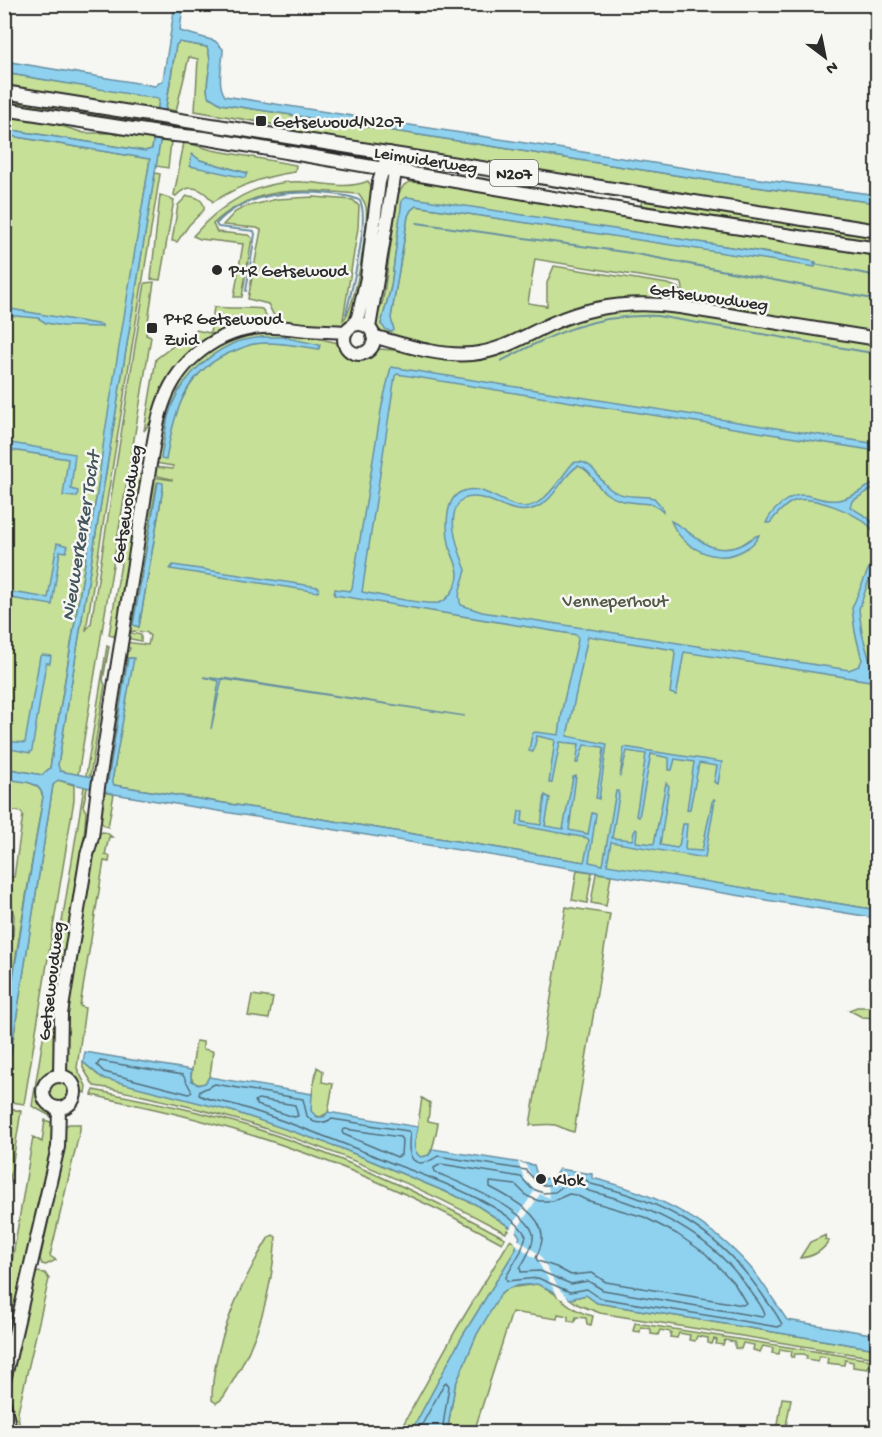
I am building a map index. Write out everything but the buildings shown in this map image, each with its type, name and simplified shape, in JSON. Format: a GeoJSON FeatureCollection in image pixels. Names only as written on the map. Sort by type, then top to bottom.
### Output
{"type":"FeatureCollection","features":[{"type":"Feature","properties":{"kind":"main road","name":"Leimuiderweg"},"geometry":{"type":"LineString","coordinates":[[4,92],[878,231]]}},
{"type":"Feature","properties":{"kind":"main road","name":"Leimuiderweg"},"geometry":{"type":"LineString","coordinates":[[4,109],[150,132],[204,138],[395,172],[878,249]]}},
{"type":"Feature","properties":{"kind":"main road"},"geometry":{"type":"LineString","coordinates":[[389,153],[395,172],[371,337],[364,352],[357,353],[348,349],[348,333],[358,317],[367,278],[381,169],[389,153]]}},
{"type":"Feature","properties":{"kind":"main road","name":"Getsewoudweg"},"geometry":{"type":"LineString","coordinates":[[371,337],[400,345],[454,354],[482,352],[507,346],[553,322],[574,315],[608,307],[649,304],[878,339]]}},
{"type":"Feature","properties":{"kind":"main road"},"geometry":{"type":"LineString","coordinates":[[348,333],[362,324],[371,337]]}},
{"type":"Feature","properties":{"kind":"main road","name":"Getsewoudweg"},"geometry":{"type":"LineString","coordinates":[[60,1076],[61,1014],[87,855],[92,837],[150,464],[158,421],[166,395],[189,360],[228,335],[260,327],[348,333]]}},
{"type":"Feature","properties":{"kind":"main road"},"geometry":{"type":"LineString","coordinates":[[55,1076],[72,1082],[75,1094],[72,1102],[59,1108],[46,1101],[43,1092],[46,1082],[55,1076]]}},
{"type":"Feature","properties":{"kind":"main road"},"geometry":{"type":"LineString","coordinates":[[4,1381],[54,1167],[58,1147],[59,1108]]}},
{"type":"Feature","properties":{"kind":"main road"},"geometry":{"type":"LineString","coordinates":[[4,1403],[10,1428]]}},
{"type":"Feature","properties":{"kind":"green space"},"geometry":{"type":"Polygon","coordinates":[[[179,42],[207,47],[210,61],[208,95],[221,104],[732,184],[877,203],[877,225],[309,136],[271,124],[195,111],[198,59],[189,57],[176,111],[166,109],[176,45],[179,42]]]}},
{"type":"Feature","properties":{"kind":"green space"},"geometry":{"type":"Polygon","coordinates":[[[4,73],[159,98],[158,109],[132,108],[5,88],[4,73]]]}},
{"type":"Feature","properties":{"kind":"green space"},"geometry":{"type":"Polygon","coordinates":[[[4,97],[157,121],[156,128],[5,105],[4,97]]]}},
{"type":"Feature","properties":{"kind":"green space"},"geometry":{"type":"Polygon","coordinates":[[[4,113],[39,119],[84,133],[120,133],[154,139],[152,149],[145,151],[5,129],[4,113]]]}},
{"type":"Feature","properties":{"kind":"green space"},"geometry":{"type":"Polygon","coordinates":[[[5,135],[150,159],[97,493],[50,768],[42,775],[5,768],[5,135]]]}},
{"type":"Feature","properties":{"kind":"green space"},"geometry":{"type":"Polygon","coordinates":[[[160,141],[171,142],[168,168],[156,166],[160,141]]]}},
{"type":"Feature","properties":{"kind":"green space"},"geometry":{"type":"Polygon","coordinates":[[[184,142],[212,150],[296,165],[295,172],[252,182],[213,202],[205,193],[196,188],[186,189],[174,195],[184,142]],[[192,154],[190,166],[247,173],[200,160],[192,154]]]}},
{"type":"Feature","properties":{"kind":"green space"},"geometry":{"type":"Polygon","coordinates":[[[155,173],[160,174],[86,630],[91,624],[145,283],[154,282],[146,335],[151,337],[78,775],[59,771],[58,765],[155,173]]]}},
{"type":"Feature","properties":{"kind":"green space"},"geometry":{"type":"Polygon","coordinates":[[[368,181],[374,192],[361,278],[363,280],[351,322],[345,326],[277,322],[268,304],[248,299],[261,230],[223,225],[235,212],[245,207],[277,199],[314,197],[353,200],[359,206],[358,228],[343,320],[352,301],[363,248],[366,207],[359,194],[301,191],[264,195],[247,201],[213,224],[217,232],[248,235],[252,238],[242,297],[234,297],[243,244],[200,239],[193,236],[228,204],[256,189],[287,182],[344,186],[368,181]]]}},
{"type":"Feature","properties":{"kind":"green space"},"geometry":{"type":"Polygon","coordinates":[[[409,182],[429,183],[877,251],[877,335],[685,304],[682,283],[535,259],[528,303],[547,306],[547,283],[554,266],[668,284],[679,288],[681,293],[677,302],[631,301],[483,349],[453,350],[452,347],[426,345],[378,333],[375,323],[383,300],[398,194],[409,182]],[[407,198],[402,201],[391,287],[381,324],[391,318],[408,216],[416,206],[815,266],[787,256],[407,198]]]}},
{"type":"Feature","properties":{"kind":"green space"},"geometry":{"type":"Polygon","coordinates":[[[160,195],[174,200],[160,280],[151,279],[160,195]]]}},
{"type":"Feature","properties":{"kind":"green space"},"geometry":{"type":"Polygon","coordinates":[[[187,196],[199,199],[204,210],[177,242],[172,241],[178,205],[187,196]]]}},
{"type":"Feature","properties":{"kind":"green space"},"geometry":{"type":"Polygon","coordinates":[[[642,199],[877,235],[877,245],[726,222],[641,205],[642,199]]]}},
{"type":"Feature","properties":{"kind":"green space"},"geometry":{"type":"Polygon","coordinates":[[[214,307],[262,309],[268,318],[266,322],[211,338],[144,431],[156,359],[185,337],[193,338],[196,330],[210,333],[214,307]]]}},
{"type":"Feature","properties":{"kind":"green space","name":"Venneperhout"},"geometry":{"type":"Polygon","coordinates":[[[646,308],[877,343],[877,910],[114,785],[112,781],[133,658],[128,658],[108,780],[102,779],[124,650],[129,651],[130,648],[124,647],[125,642],[148,645],[150,636],[146,632],[131,631],[131,633],[141,635],[141,641],[126,638],[152,477],[172,480],[153,475],[154,467],[173,469],[173,466],[154,463],[163,416],[185,370],[205,351],[229,339],[259,331],[300,334],[338,343],[352,356],[361,357],[378,349],[453,357],[581,316],[646,308]],[[262,337],[211,356],[178,391],[171,430],[190,386],[210,363],[222,355],[237,348],[261,343],[318,348],[262,337]],[[157,483],[133,625],[139,627],[163,488],[157,483]]]}},
{"type":"Feature","properties":{"kind":"green space"},"geometry":{"type":"Polygon","coordinates":[[[136,474],[145,476],[117,637],[109,635],[136,474]]]}},
{"type":"Feature","properties":{"kind":"green space"},"geometry":{"type":"Polygon","coordinates":[[[107,646],[109,647],[103,680],[105,685],[83,806],[86,812],[83,852],[56,1019],[54,1066],[40,1088],[41,1100],[52,1116],[50,1116],[32,1106],[107,646]]]}},
{"type":"Feature","properties":{"kind":"green space"},"geometry":{"type":"Polygon","coordinates":[[[5,778],[33,784],[38,787],[43,797],[4,1026],[5,973],[10,961],[8,935],[13,935],[14,916],[11,902],[8,902],[5,876],[14,877],[23,815],[21,812],[5,809],[5,778]]]}},
{"type":"Feature","properties":{"kind":"green space"},"geometry":{"type":"Polygon","coordinates":[[[58,780],[74,785],[74,800],[24,1104],[5,1101],[5,1091],[53,785],[58,780]]]}},
{"type":"Feature","properties":{"kind":"green space"},"geometry":{"type":"Polygon","coordinates":[[[101,792],[114,794],[108,827],[103,825],[99,817],[101,792]]]}},
{"type":"Feature","properties":{"kind":"green space"},"geometry":{"type":"Polygon","coordinates":[[[102,832],[112,837],[109,837],[105,855],[110,856],[109,862],[104,861],[80,1006],[85,1008],[77,1068],[86,1086],[85,1093],[79,1090],[66,1069],[64,1028],[96,835],[102,832]]]}},
{"type":"Feature","properties":{"kind":"green space"},"geometry":{"type":"Polygon","coordinates":[[[577,870],[592,872],[587,903],[572,900],[577,870]]]}},
{"type":"Feature","properties":{"kind":"green space"},"geometry":{"type":"Polygon","coordinates":[[[596,873],[611,875],[606,906],[591,903],[596,873]]]}},
{"type":"Feature","properties":{"kind":"green space"},"geometry":{"type":"Polygon","coordinates":[[[566,907],[610,914],[574,1132],[552,1124],[530,1125],[566,907]]]}},
{"type":"Feature","properties":{"kind":"green space"},"geometry":{"type":"Polygon","coordinates":[[[252,995],[273,998],[269,1019],[248,1016],[252,995]]]}},
{"type":"Feature","properties":{"kind":"green space"},"geometry":{"type":"Polygon","coordinates":[[[857,1007],[870,1007],[877,1010],[877,1018],[862,1017],[849,1010],[857,1007]]]}},
{"type":"Feature","properties":{"kind":"green space"},"geometry":{"type":"Polygon","coordinates":[[[196,1041],[203,1042],[203,1049],[213,1051],[209,1078],[203,1084],[193,1082],[191,1077],[196,1041]]]}},
{"type":"Feature","properties":{"kind":"green space"},"geometry":{"type":"Polygon","coordinates":[[[83,1062],[98,1075],[235,1112],[338,1147],[475,1204],[516,1231],[507,1230],[506,1233],[381,1172],[295,1138],[206,1111],[94,1086],[83,1068],[83,1062]]]}},
{"type":"Feature","properties":{"kind":"green space"},"geometry":{"type":"Polygon","coordinates":[[[317,1067],[323,1071],[322,1082],[333,1084],[328,1113],[320,1117],[312,1114],[310,1105],[317,1067]]]}},
{"type":"Feature","properties":{"kind":"green space"},"geometry":{"type":"Polygon","coordinates":[[[55,1083],[63,1083],[68,1088],[66,1099],[55,1101],[50,1096],[50,1088],[55,1083]]]}},
{"type":"Feature","properties":{"kind":"green space"},"geometry":{"type":"Polygon","coordinates":[[[94,1090],[205,1114],[309,1147],[376,1174],[505,1238],[502,1243],[394,1189],[319,1158],[203,1121],[92,1095],[94,1090]]]}},
{"type":"Feature","properties":{"kind":"green space"},"geometry":{"type":"Polygon","coordinates":[[[422,1098],[430,1103],[428,1121],[438,1123],[434,1143],[428,1156],[424,1158],[414,1149],[422,1098]]]}},
{"type":"Feature","properties":{"kind":"green space"},"geometry":{"type":"Polygon","coordinates":[[[4,1108],[21,1111],[5,1211],[4,1108]]]}},
{"type":"Feature","properties":{"kind":"green space"},"geometry":{"type":"Polygon","coordinates":[[[45,1120],[53,1123],[54,1147],[5,1351],[5,1303],[33,1137],[42,1142],[45,1120]]]}},
{"type":"Feature","properties":{"kind":"green space"},"geometry":{"type":"Polygon","coordinates":[[[69,1124],[80,1124],[80,1130],[50,1256],[56,1260],[46,1265],[42,1264],[40,1259],[61,1162],[63,1127],[69,1124]]]}},
{"type":"Feature","properties":{"kind":"green space"},"geometry":{"type":"Polygon","coordinates":[[[273,1235],[276,1237],[271,1276],[256,1333],[240,1369],[224,1396],[216,1403],[212,1400],[213,1379],[230,1315],[248,1274],[269,1237],[273,1235]]]}},
{"type":"Feature","properties":{"kind":"green space"},"geometry":{"type":"Polygon","coordinates":[[[826,1235],[825,1240],[829,1241],[820,1251],[800,1258],[810,1242],[826,1235]]]}},
{"type":"Feature","properties":{"kind":"green space"},"geometry":{"type":"Polygon","coordinates":[[[510,1240],[516,1244],[516,1249],[463,1335],[411,1432],[399,1432],[457,1328],[510,1240]]]}},
{"type":"Feature","properties":{"kind":"green space"},"geometry":{"type":"Polygon","coordinates":[[[35,1272],[45,1273],[49,1279],[18,1412],[19,1423],[24,1432],[21,1432],[14,1425],[7,1402],[7,1385],[35,1272]]]}},
{"type":"Feature","properties":{"kind":"green space"},"geometry":{"type":"Polygon","coordinates":[[[537,1284],[545,1287],[576,1310],[593,1316],[591,1325],[587,1324],[586,1318],[576,1317],[575,1322],[568,1321],[568,1316],[558,1314],[557,1319],[512,1312],[474,1432],[447,1432],[455,1386],[477,1334],[498,1297],[508,1288],[537,1284]]]}},
{"type":"Feature","properties":{"kind":"green space"},"geometry":{"type":"Polygon","coordinates":[[[586,1295],[597,1303],[877,1349],[877,1358],[600,1313],[570,1299],[586,1295]]]}},
{"type":"Feature","properties":{"kind":"green space"},"geometry":{"type":"Polygon","coordinates":[[[635,1323],[877,1361],[877,1363],[869,1362],[868,1369],[853,1367],[853,1362],[845,1360],[844,1365],[827,1363],[828,1358],[820,1356],[818,1361],[806,1359],[807,1356],[804,1354],[795,1354],[791,1357],[792,1351],[780,1349],[779,1354],[772,1353],[773,1348],[763,1346],[760,1352],[753,1350],[754,1345],[743,1343],[741,1349],[735,1348],[735,1342],[725,1340],[723,1345],[716,1344],[717,1340],[714,1339],[712,1344],[708,1343],[708,1338],[697,1336],[695,1341],[689,1340],[690,1335],[679,1333],[677,1338],[670,1337],[671,1332],[660,1330],[658,1335],[651,1334],[651,1329],[641,1327],[640,1332],[633,1331],[635,1323]]]}},
{"type":"Feature","properties":{"kind":"green space"},"geometry":{"type":"Polygon","coordinates":[[[782,1398],[791,1399],[785,1432],[777,1432],[782,1398]]]}},
{"type":"Feature","properties":{"kind":"water"},"geometry":{"type":"Polygon","coordinates":[[[175,5],[183,5],[180,31],[215,41],[223,49],[220,80],[225,96],[730,175],[877,195],[877,203],[732,184],[221,104],[208,96],[210,61],[207,47],[179,42],[176,45],[58,765],[60,771],[108,780],[128,658],[134,658],[112,781],[114,785],[584,862],[589,840],[587,838],[517,825],[519,811],[523,811],[522,822],[541,825],[545,795],[550,798],[545,826],[563,829],[573,777],[576,776],[569,830],[588,834],[592,813],[596,814],[589,862],[603,865],[616,791],[619,796],[612,838],[632,840],[635,829],[637,830],[636,842],[654,844],[666,783],[669,786],[660,845],[677,848],[683,824],[687,824],[686,850],[702,851],[712,802],[715,800],[705,858],[611,842],[607,865],[877,910],[877,918],[114,794],[58,780],[53,785],[5,1091],[5,1026],[43,797],[38,787],[33,784],[5,779],[5,768],[42,775],[50,768],[97,493],[150,159],[5,135],[5,129],[145,151],[152,149],[159,99],[5,73],[4,61],[155,86],[163,80],[175,5]]]}},
{"type":"Feature","properties":{"kind":"water"},"geometry":{"type":"Polygon","coordinates":[[[192,154],[200,160],[247,173],[245,178],[190,166],[192,154]]]}},
{"type":"Feature","properties":{"kind":"water"},"geometry":{"type":"Polygon","coordinates":[[[407,197],[816,262],[815,267],[416,206],[408,216],[391,318],[394,330],[391,332],[381,324],[391,287],[402,200],[407,197]]]}},
{"type":"Feature","properties":{"kind":"water"},"geometry":{"type":"Polygon","coordinates":[[[5,308],[102,325],[102,327],[63,326],[46,323],[38,318],[5,315],[5,308]]]}},
{"type":"Feature","properties":{"kind":"water"},"geometry":{"type":"Polygon","coordinates":[[[262,337],[283,337],[320,345],[319,349],[278,343],[254,344],[219,358],[205,368],[185,393],[173,425],[166,460],[161,459],[172,405],[193,372],[223,349],[237,342],[262,337]]]}},
{"type":"Feature","properties":{"kind":"water"},"geometry":{"type":"Polygon","coordinates":[[[391,367],[877,444],[877,451],[397,374],[362,592],[422,603],[442,602],[452,592],[458,578],[447,526],[447,518],[454,497],[469,490],[480,490],[509,503],[530,506],[540,501],[554,488],[573,463],[580,462],[590,466],[605,484],[619,494],[654,498],[662,507],[663,512],[653,504],[626,502],[608,495],[586,470],[578,466],[567,475],[554,494],[535,508],[517,510],[481,498],[463,499],[457,506],[453,523],[466,570],[460,592],[461,605],[482,612],[849,670],[859,666],[862,660],[852,608],[876,551],[873,531],[846,511],[812,500],[794,501],[770,523],[766,523],[778,507],[796,496],[838,500],[852,496],[873,484],[875,487],[852,501],[850,507],[867,517],[877,527],[877,562],[859,609],[862,633],[870,662],[877,674],[877,682],[684,652],[676,695],[670,693],[674,650],[588,636],[567,736],[607,744],[599,799],[596,798],[603,747],[584,745],[578,763],[576,763],[579,744],[560,742],[552,783],[549,783],[555,740],[537,736],[533,752],[529,751],[532,734],[535,732],[559,735],[563,705],[578,640],[577,635],[334,595],[335,589],[350,591],[352,588],[382,405],[391,367]]]}},
{"type":"Feature","properties":{"kind":"water"},"geometry":{"type":"Polygon","coordinates":[[[5,442],[75,454],[71,489],[78,491],[77,497],[63,496],[68,459],[5,449],[5,442]]]}},
{"type":"Feature","properties":{"kind":"water"},"geometry":{"type":"Polygon","coordinates":[[[158,482],[163,483],[163,488],[139,627],[133,625],[158,482]]]}},
{"type":"Feature","properties":{"kind":"water"},"geometry":{"type":"Polygon","coordinates":[[[671,521],[702,542],[718,548],[728,549],[739,546],[759,535],[754,543],[742,551],[732,555],[711,555],[691,546],[676,531],[671,521]]]}},
{"type":"Feature","properties":{"kind":"water"},"geometry":{"type":"Polygon","coordinates":[[[57,543],[68,546],[66,552],[60,551],[52,605],[5,597],[5,591],[48,598],[57,543]]]}},
{"type":"Feature","properties":{"kind":"water"},"geometry":{"type":"Polygon","coordinates":[[[173,565],[319,587],[318,592],[170,569],[173,565]]]}},
{"type":"Feature","properties":{"kind":"water"},"geometry":{"type":"Polygon","coordinates":[[[40,656],[51,656],[50,663],[46,663],[32,750],[30,753],[5,748],[5,741],[25,743],[40,656]]]}},
{"type":"Feature","properties":{"kind":"water"},"geometry":{"type":"Polygon","coordinates":[[[203,677],[223,678],[465,716],[222,679],[211,729],[219,681],[203,677]]]}},
{"type":"Feature","properties":{"kind":"water"},"geometry":{"type":"Polygon","coordinates":[[[624,747],[722,762],[718,784],[714,782],[717,766],[699,763],[690,809],[687,810],[694,762],[675,759],[672,770],[669,770],[669,758],[651,754],[639,817],[636,816],[646,754],[627,751],[620,777],[624,747]]]}},
{"type":"Feature","properties":{"kind":"water"},"geometry":{"type":"Polygon","coordinates":[[[85,1052],[191,1070],[191,1080],[198,1085],[205,1083],[209,1077],[312,1094],[311,1111],[317,1117],[324,1117],[328,1112],[418,1127],[415,1148],[421,1157],[429,1155],[433,1149],[534,1165],[537,1175],[544,1179],[554,1177],[559,1169],[592,1174],[592,1178],[637,1191],[658,1200],[698,1222],[716,1235],[750,1267],[787,1320],[877,1335],[877,1349],[597,1303],[586,1295],[570,1299],[537,1284],[514,1286],[502,1292],[477,1334],[455,1386],[447,1432],[411,1432],[463,1335],[516,1249],[520,1237],[516,1231],[475,1204],[338,1147],[235,1112],[102,1078],[83,1062],[85,1052]]]}},
{"type":"Feature","properties":{"kind":"pier"},"geometry":{"type":"Polygon","coordinates":[[[518,1162],[525,1164],[534,1179],[548,1186],[550,1198],[540,1194],[514,1234],[509,1230],[535,1190],[525,1180],[518,1162]]]}},
{"type":"Feature","properties":{"kind":"pier"},"geometry":{"type":"Polygon","coordinates":[[[516,1238],[540,1255],[559,1289],[572,1302],[559,1298],[537,1260],[513,1242],[516,1238]]]}},
{"type":"Feature","properties":{"kind":"waterway"},"geometry":{"type":"LineString","coordinates":[[246,291],[255,234],[254,231],[218,227],[216,224],[228,213],[255,199],[286,193],[302,192],[350,197],[360,201],[363,223],[359,256],[346,314]]}},
{"type":"Feature","properties":{"kind":"waterway"},"geometry":{"type":"LineString","coordinates":[[417,223],[631,253],[878,300]]}},
{"type":"Feature","properties":{"kind":"waterway"},"geometry":{"type":"LineString","coordinates":[[814,264],[878,276]]}},
{"type":"Feature","properties":{"kind":"waterway"},"geometry":{"type":"LineString","coordinates":[[501,361],[576,327],[613,318],[634,316],[657,316],[878,354]]}},
{"type":"Feature","properties":{"kind":"place","name":"Getsewoud/N207"},"geometry":{"type":"Point","coordinates":[261,121]}},
{"type":"Feature","properties":{"kind":"place","name":"P+R Getsewoud"},"geometry":{"type":"Point","coordinates":[217,270]}},
{"type":"Feature","properties":{"kind":"place","name":"P+R Getsewoud Zuid"},"geometry":{"type":"Point","coordinates":[152,328]}},
{"type":"Feature","properties":{"kind":"place","name":"Klok"},"geometry":{"type":"Point","coordinates":[541,1179]}},
{"type":"Feature","properties":{"kind":"water label","name":"Nieuwerkerker Tocht"},"geometry":{"type":"Point","coordinates":[79,536]}}]}
